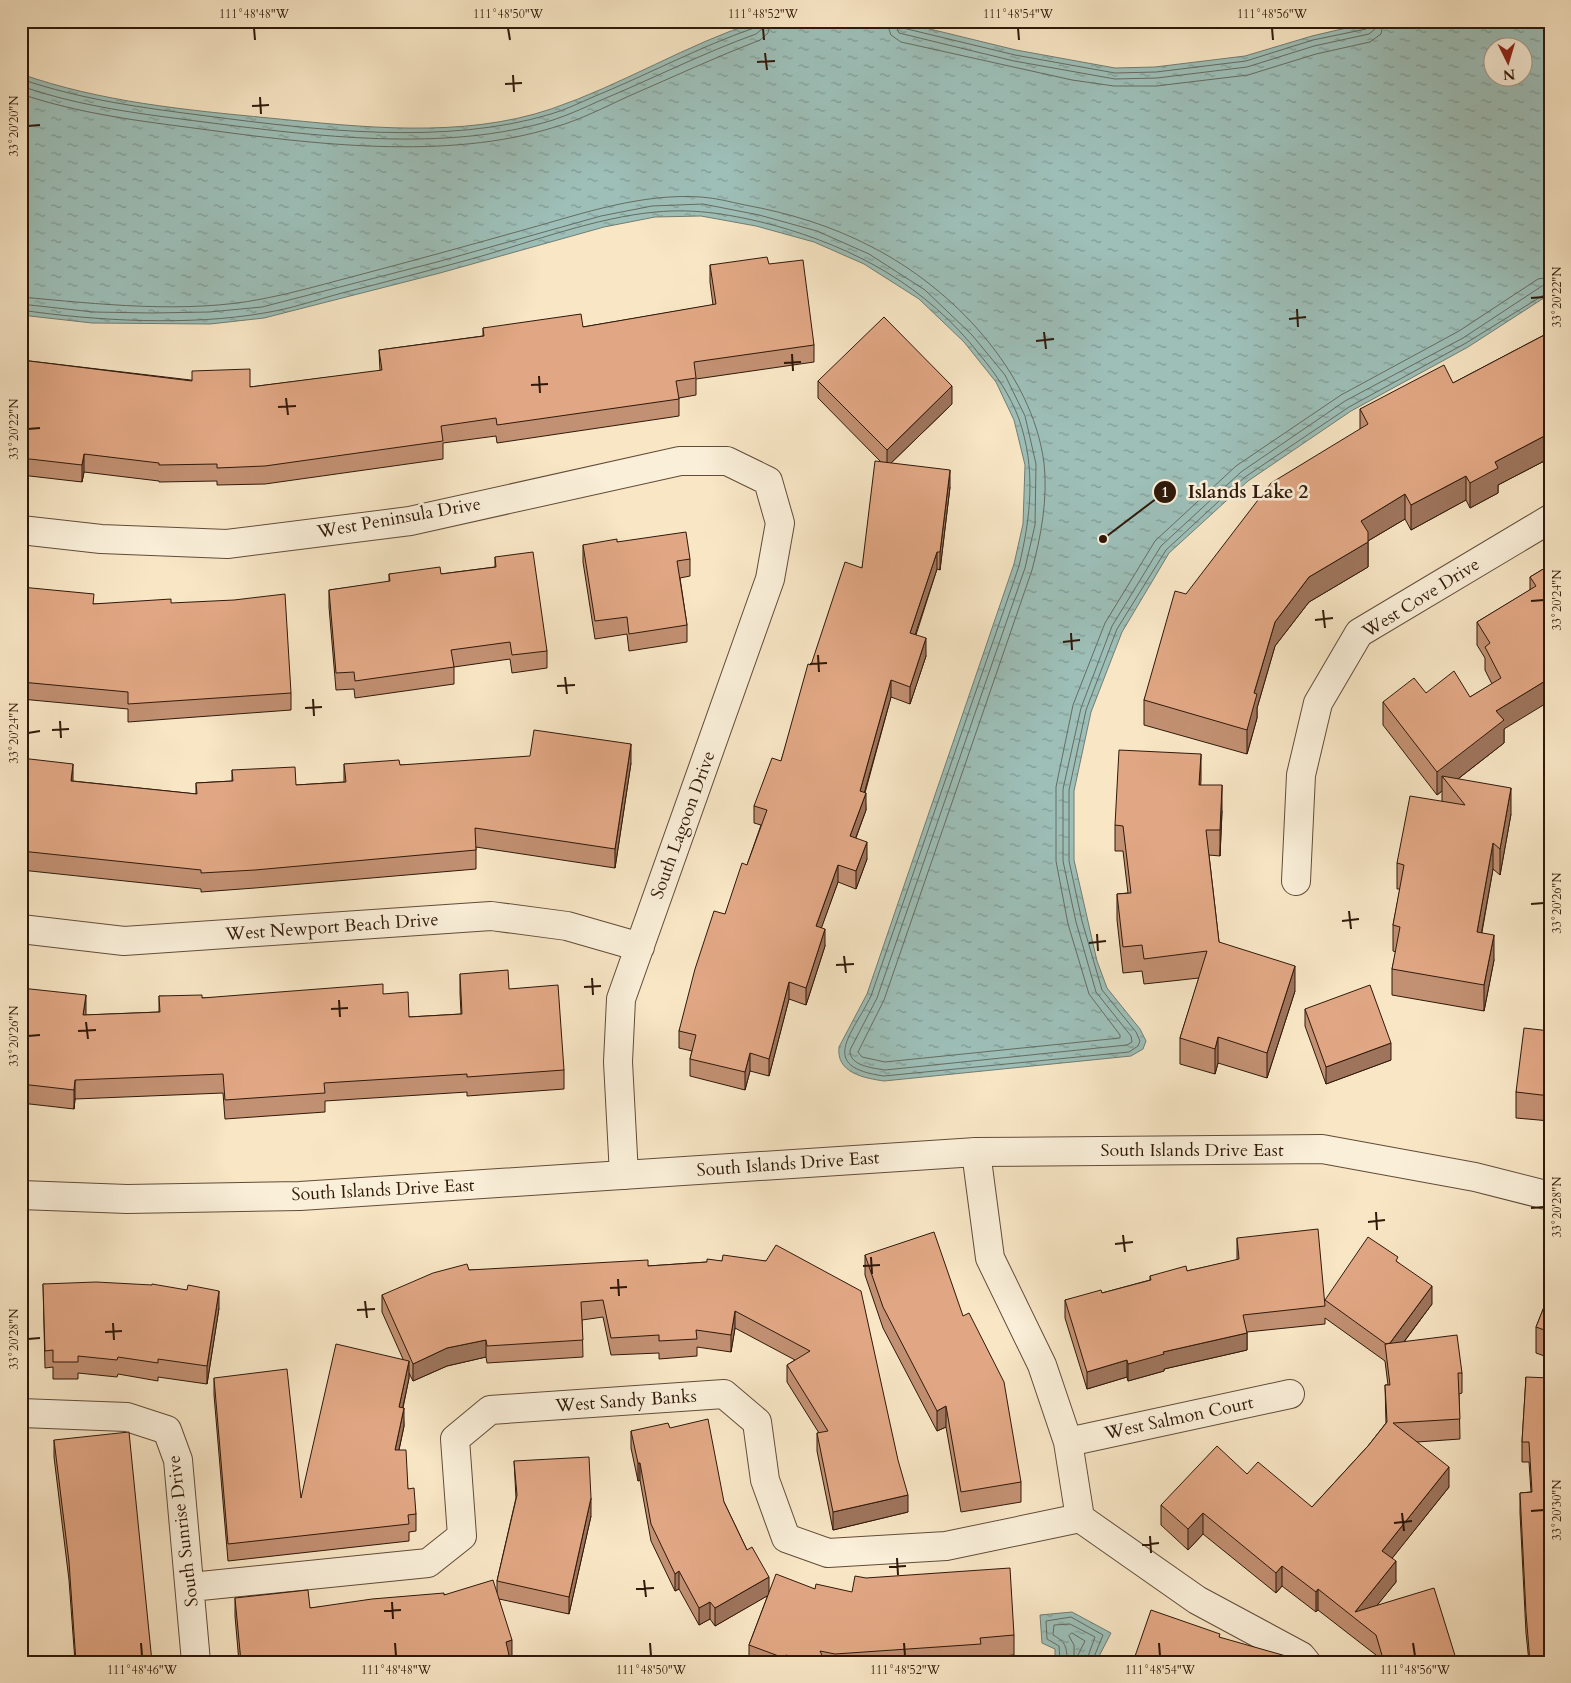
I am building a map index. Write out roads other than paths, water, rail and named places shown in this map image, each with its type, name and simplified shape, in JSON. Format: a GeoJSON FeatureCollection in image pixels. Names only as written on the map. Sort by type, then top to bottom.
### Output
{"type":"FeatureCollection","features":[{"type":"Feature","properties":{"kind":"street","name":"West Peninsula Drive"},"geometry":{"type":"LineString","coordinates":[[21,530],[100,540],[227,544],[410,521],[680,462],[727,461],[768,481]]}},
{"type":"Feature","properties":{"kind":"street","name":"South Lagoon Drive"},"geometry":{"type":"LineString","coordinates":[[624,1175],[618,1062],[620,999],[770,579],[780,523],[768,481]]}},
{"type":"Feature","properties":{"kind":"street","name":"West Cove Drive"},"geometry":{"type":"LineString","coordinates":[[1296,881],[1301,775],[1318,703],[1359,633],[1550,519]]}},
{"type":"Feature","properties":{"kind":"street","name":"West Newport Beach Drive"},"geometry":{"type":"LineString","coordinates":[[21,929],[124,941],[491,916],[567,926],[640,946]]}},
{"type":"Feature","properties":{"kind":"street","name":"South Islands Drive East"},"geometry":{"type":"LineString","coordinates":[[21,1195],[127,1199],[300,1196],[976,1152],[1322,1149],[1475,1178],[1550,1196]]}},
{"type":"Feature","properties":{"kind":"street"},"geometry":{"type":"LineString","coordinates":[[976,1152],[990,1258],[1042,1365],[1068,1442],[1080,1518],[1197,1600],[1301,1656],[1306,1662]]}},
{"type":"Feature","properties":{"kind":"street","name":"West Sandy Banks"},"geometry":{"type":"LineString","coordinates":[[191,1587],[428,1563],[462,1536],[455,1439],[490,1410],[724,1394],[756,1422],[765,1480],[786,1538],[828,1553],[946,1546],[1080,1518]]}},
{"type":"Feature","properties":{"kind":"street","name":"West Salmon Court"},"geometry":{"type":"LineString","coordinates":[[1068,1442],[1290,1394]]}},
{"type":"Feature","properties":{"kind":"street","name":"South Sunrise Drive"},"geometry":{"type":"LineString","coordinates":[[21,1413],[127,1417],[167,1430],[178,1460],[191,1587],[196,1662]]}},
{"type":"Feature","properties":{"kind":"water"},"geometry":{"type":"Polygon","coordinates":[[[759,21],[897,21],[1016,50],[1115,68],[1155,67],[1245,56],[1312,36],[1376,21],[1550,21],[1550,294],[1468,347],[1351,411],[1248,481],[1169,553],[1122,632],[1091,712],[1074,791],[1074,860],[1097,961],[1107,988],[1140,1029],[1146,1041],[1143,1049],[1131,1056],[884,1081],[853,1073],[842,1063],[839,1056],[839,1047],[867,994],[1014,564],[1023,524],[1025,465],[1014,420],[996,382],[964,342],[919,299],[864,264],[814,242],[756,226],[701,216],[655,217],[604,227],[440,273],[264,318],[210,324],[92,323],[21,315],[21,74],[82,92],[175,108],[339,125],[411,128],[447,127],[517,118],[551,109],[603,88],[706,41],[759,21]]]}},
{"type":"Feature","properties":{"kind":"water"},"geometry":{"type":"Polygon","coordinates":[[[1072,1612],[1111,1633],[1096,1662],[1055,1662],[1055,1649],[1042,1643],[1040,1615],[1072,1612]]]}},
{"type":"Feature","properties":{"kind":"place","name":"Islands Lake 2"},"geometry":{"type":"Point","coordinates":[1103,539]}}]}
